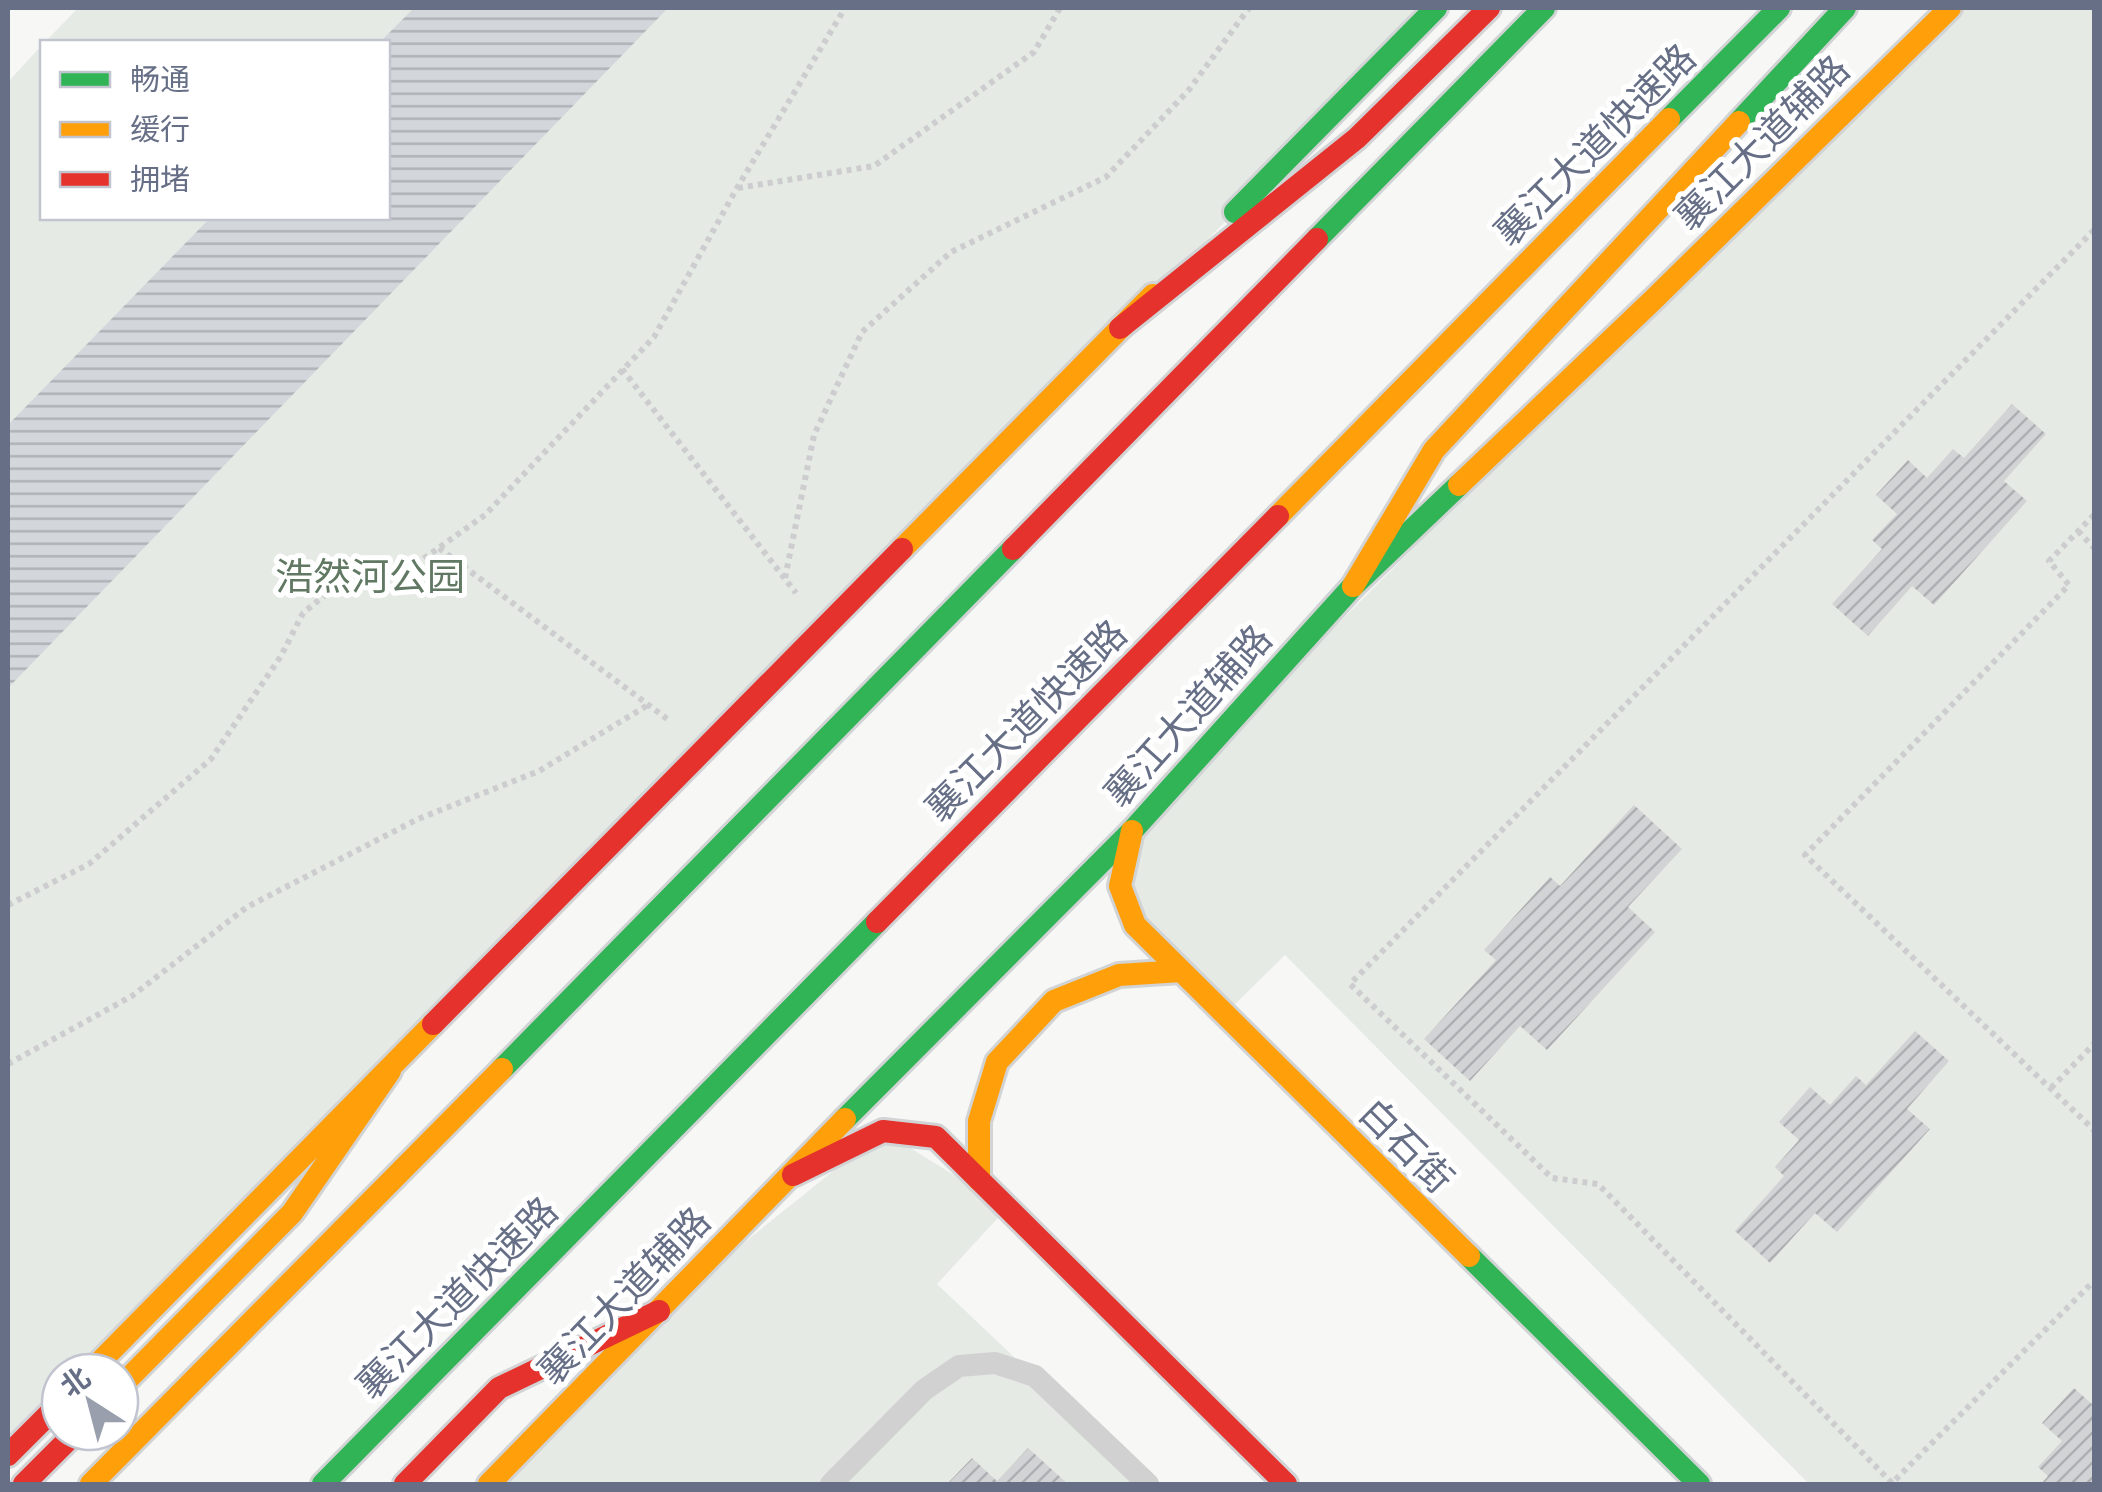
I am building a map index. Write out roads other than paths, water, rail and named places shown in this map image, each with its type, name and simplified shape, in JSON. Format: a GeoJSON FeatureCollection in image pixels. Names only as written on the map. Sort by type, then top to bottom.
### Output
{"type":"FeatureCollection","features":[{"type":"Feature","properties":{"kind":"main road"},"geometry":{"type":"LineString","coordinates":[[110,1352],[1436,8]]}},
{"type":"Feature","properties":{"kind":"main road"},"geometry":{"type":"LineString","coordinates":[[1120,328],[1357,138],[1489,8]]}},
{"type":"Feature","properties":{"kind":"main road"},"geometry":{"type":"LineString","coordinates":[[91,1484],[1544,8]]}},
{"type":"Feature","properties":{"kind":"main road","name":"襄江大道快速路"},"geometry":{"type":"LineString","coordinates":[[323,1484],[1779,8]]}},
{"type":"Feature","properties":{"kind":"main road"},"geometry":{"type":"LineString","coordinates":[[1353,586],[1434,450],[1845,8]]}},
{"type":"Feature","properties":{"kind":"main road","name":"襄江大道辅路"},"geometry":{"type":"LineString","coordinates":[[489,1484],[786,1178],[1132,831],[1353,586],[1653,300],[1950,8]]}},
{"type":"Feature","properties":{"kind":"main road","name":"白石街"},"geometry":{"type":"LineString","coordinates":[[1132,831],[1120,886],[1134,926],[1699,1484]]}},
{"type":"Feature","properties":{"kind":"main road"},"geometry":{"type":"LineString","coordinates":[[979,1180],[979,1121],[997,1062],[1054,1001],[1119,975],[1181,971]]}},
{"type":"Feature","properties":{"kind":"main road"},"geometry":{"type":"LineString","coordinates":[[140,1367],[292,1213],[390,1071]]}},
{"type":"Feature","properties":{"kind":"main road"},"geometry":{"type":"LineString","coordinates":[[786,1178],[883,1131],[936,1137],[1286,1484]]}},
{"type":"Feature","properties":{"kind":"main road"},"geometry":{"type":"LineString","coordinates":[[405,1484],[499,1388],[660,1311]]}},
{"type":"Feature","properties":{"kind":"main road"},"geometry":{"type":"LineString","coordinates":[[8,1456],[40,1423]]}},
{"type":"Feature","properties":{"kind":"main road"},"geometry":{"type":"LineString","coordinates":[[24,1484],[56,1452]]}},
{"type":"Feature","properties":{"kind":"lane"},"geometry":{"type":"LineString","coordinates":[[832,1484],[924,1390],[959,1366],[995,1363],[1035,1376],[1148,1484]]}},
{"type":"Feature","properties":{"kind":"park label","name":"浩然河公园"},"geometry":{"type":"Point","coordinates":[370,577]}}]}
